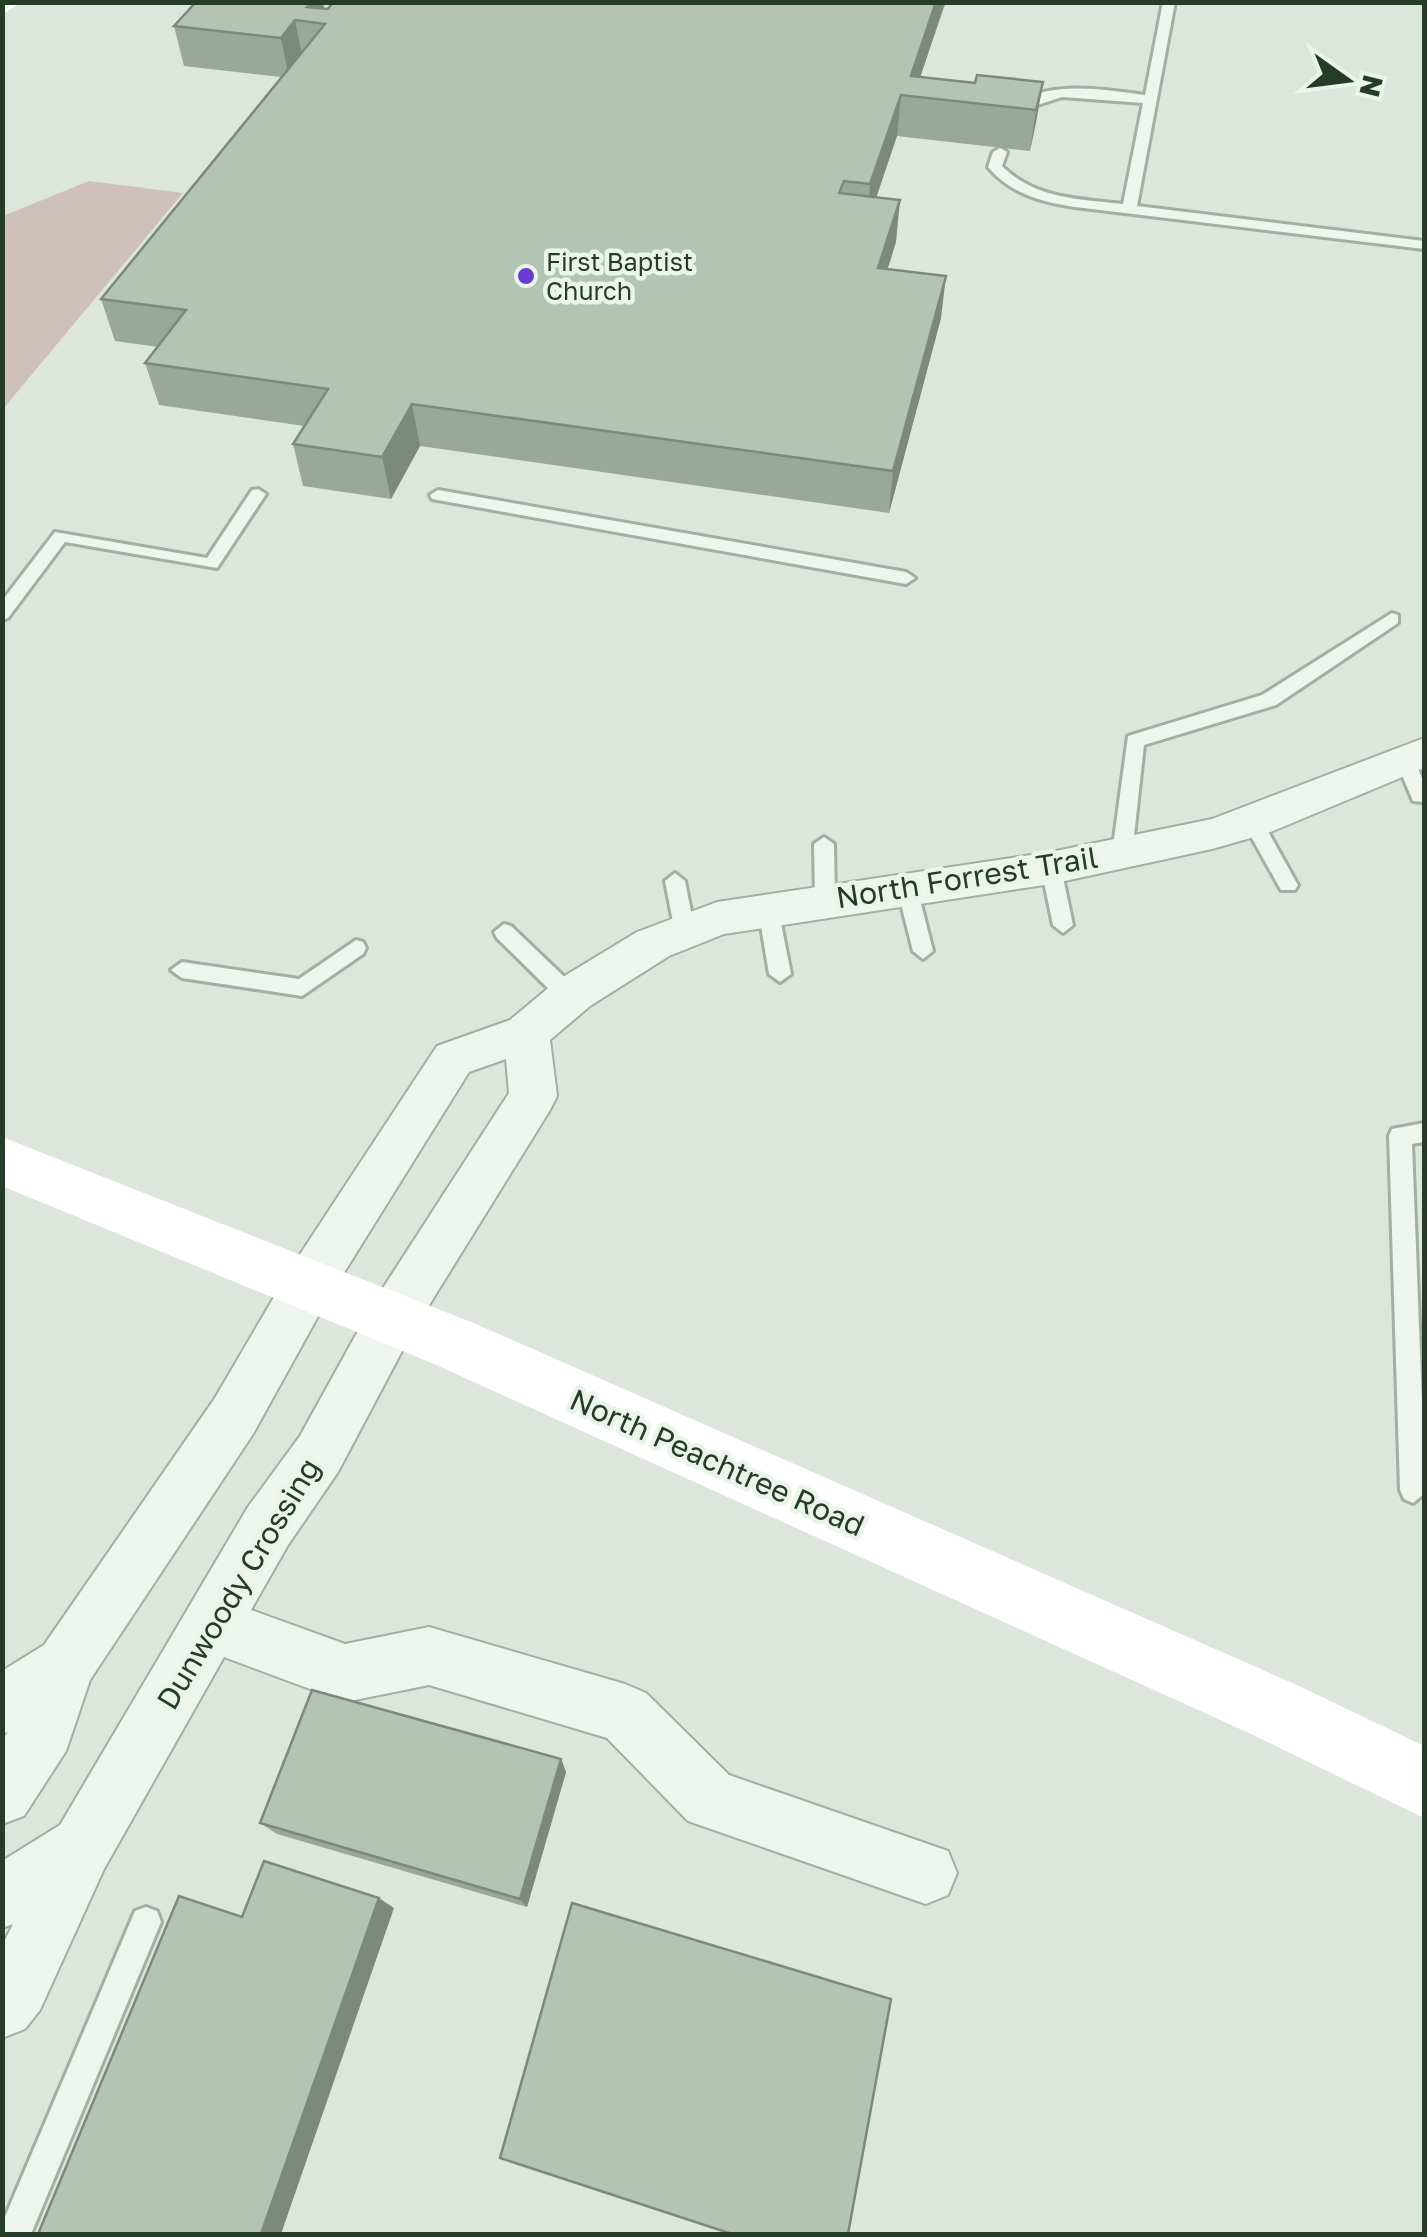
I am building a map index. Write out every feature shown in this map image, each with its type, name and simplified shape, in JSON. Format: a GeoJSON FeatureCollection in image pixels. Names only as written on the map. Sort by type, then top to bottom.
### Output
{"type":"FeatureCollection","features":[{"type":"Feature","properties":{"kind":"street","name":"North Forrest Trail"},"geometry":{"type":"LineString","coordinates":[[308,1284],[452,1059],[526,1033],[570,996],[653,944],[716,920],[768,908],[1122,854],[1254,822],[1417,770]]}},
{"type":"Feature","properties":{"kind":"street"},"geometry":{"type":"LineString","coordinates":[[392,1319],[532,1096],[526,1033]]}},
{"type":"Feature","properties":{"kind":"street","name":"North Peachtree Road"},"geometry":{"type":"LineString","coordinates":[[2,1161],[392,1319],[1274,1709],[1424,1783]]}},
{"type":"Feature","properties":{"kind":"street"},"geometry":{"type":"LineString","coordinates":[[2,1794],[46,1730],[65,1666],[234,1416],[308,1284]]}},
{"type":"Feature","properties":{"kind":"street","name":"Dunwoody Crossing"},"geometry":{"type":"LineString","coordinates":[[2,2006],[16,1987],[82,1848],[268,1526],[320,1454],[392,1319]]}},
{"type":"Feature","properties":{"kind":"street"},"geometry":{"type":"LineString","coordinates":[[212,1624],[345,1672],[429,1656],[625,1714],[710,1799],[926,1873]]}},
{"type":"Feature","properties":{"kind":"street"},"geometry":{"type":"LineString","coordinates":[[2,1706],[65,1666]]}},
{"type":"Feature","properties":{"kind":"street","name":"Dunwoody Crossing"},"geometry":{"type":"LineString","coordinates":[[2,1897],[82,1848]]}},
{"type":"Feature","properties":{"kind":"lane"},"geometry":{"type":"LineString","coordinates":[[1129,208],[1169,2]]}},
{"type":"Feature","properties":{"kind":"lane"},"geometry":{"type":"LineString","coordinates":[[1010,118],[1012,109],[1032,98],[1068,92],[1150,100]]}},
{"type":"Feature","properties":{"kind":"lane"},"geometry":{"type":"LineString","coordinates":[[1000,152],[996,167],[1006,180],[1027,192],[1424,245]]}},
{"type":"Feature","properties":{"kind":"lane"},"geometry":{"type":"LineString","coordinates":[[2,614],[61,536],[211,564],[258,494]]}},
{"type":"Feature","properties":{"kind":"lane"},"geometry":{"type":"LineString","coordinates":[[438,495],[906,578]]}},
{"type":"Feature","properties":{"kind":"lane"},"geometry":{"type":"LineString","coordinates":[[1122,854],[1134,741],[1269,700],[1392,619]]}},
{"type":"Feature","properties":{"kind":"lane"},"geometry":{"type":"LineString","coordinates":[[1254,822],[1288,885]]}},
{"type":"Feature","properties":{"kind":"lane"},"geometry":{"type":"LineString","coordinates":[[824,844],[825,900]]}},
{"type":"Feature","properties":{"kind":"lane"},"geometry":{"type":"LineString","coordinates":[[1050,868],[1064,925]]}},
{"type":"Feature","properties":{"kind":"lane"},"geometry":{"type":"LineString","coordinates":[[675,881],[685,932]]}},
{"type":"Feature","properties":{"kind":"lane"},"geometry":{"type":"LineString","coordinates":[[907,888],[924,951]]}},
{"type":"Feature","properties":{"kind":"lane"},"geometry":{"type":"LineString","coordinates":[[768,908],[780,974]]}},
{"type":"Feature","properties":{"kind":"lane"},"geometry":{"type":"LineString","coordinates":[[504,932],[570,996]]}},
{"type":"Feature","properties":{"kind":"lane"},"geometry":{"type":"LineString","coordinates":[[182,970],[302,988],[356,948]]}},
{"type":"Feature","properties":{"kind":"lane"},"geometry":{"type":"LineString","coordinates":[[1413,1490],[1400,1136],[1424,1133]]}},
{"type":"Feature","properties":{"kind":"lane"},"geometry":{"type":"LineString","coordinates":[[15,2234],[146,1922]]}},
{"type":"Feature","properties":{"kind":"shaded area"},"geometry":{"type":"Polygon","coordinates":[[[89,181],[183,193],[3,409],[3,216],[89,181]]]}},
{"type":"Feature","properties":{"kind":"building","name":"First Baptist Church"},"geometry":{"type":"Polygon","coordinates":[[[196,2],[311,2],[307,7],[328,9],[333,2],[936,2],[911,76],[975,83],[977,75],[1043,82],[1036,110],[901,95],[870,184],[844,181],[839,193],[900,200],[878,268],[946,276],[893,471],[412,404],[382,457],[293,444],[328,389],[145,363],[186,310],[101,299],[325,24],[295,20],[281,38],[174,26],[196,2]]]}},
{"type":"Feature","properties":{"kind":"building"},"geometry":{"type":"Polygon","coordinates":[[[312,1690],[561,1759],[520,1899],[260,1823],[312,1690]]]}},
{"type":"Feature","properties":{"kind":"building"},"geometry":{"type":"Polygon","coordinates":[[[264,1861],[379,1898],[261,2234],[38,2234],[179,1896],[242,1917],[264,1861]]]}},
{"type":"Feature","properties":{"kind":"building"},"geometry":{"type":"Polygon","coordinates":[[[572,1903],[891,1999],[848,2234],[732,2234],[500,2158],[572,1903]]]}},
{"type":"Feature","properties":{"kind":"place","name":"First Baptist Church"},"geometry":{"type":"Point","coordinates":[526,276]}}]}
